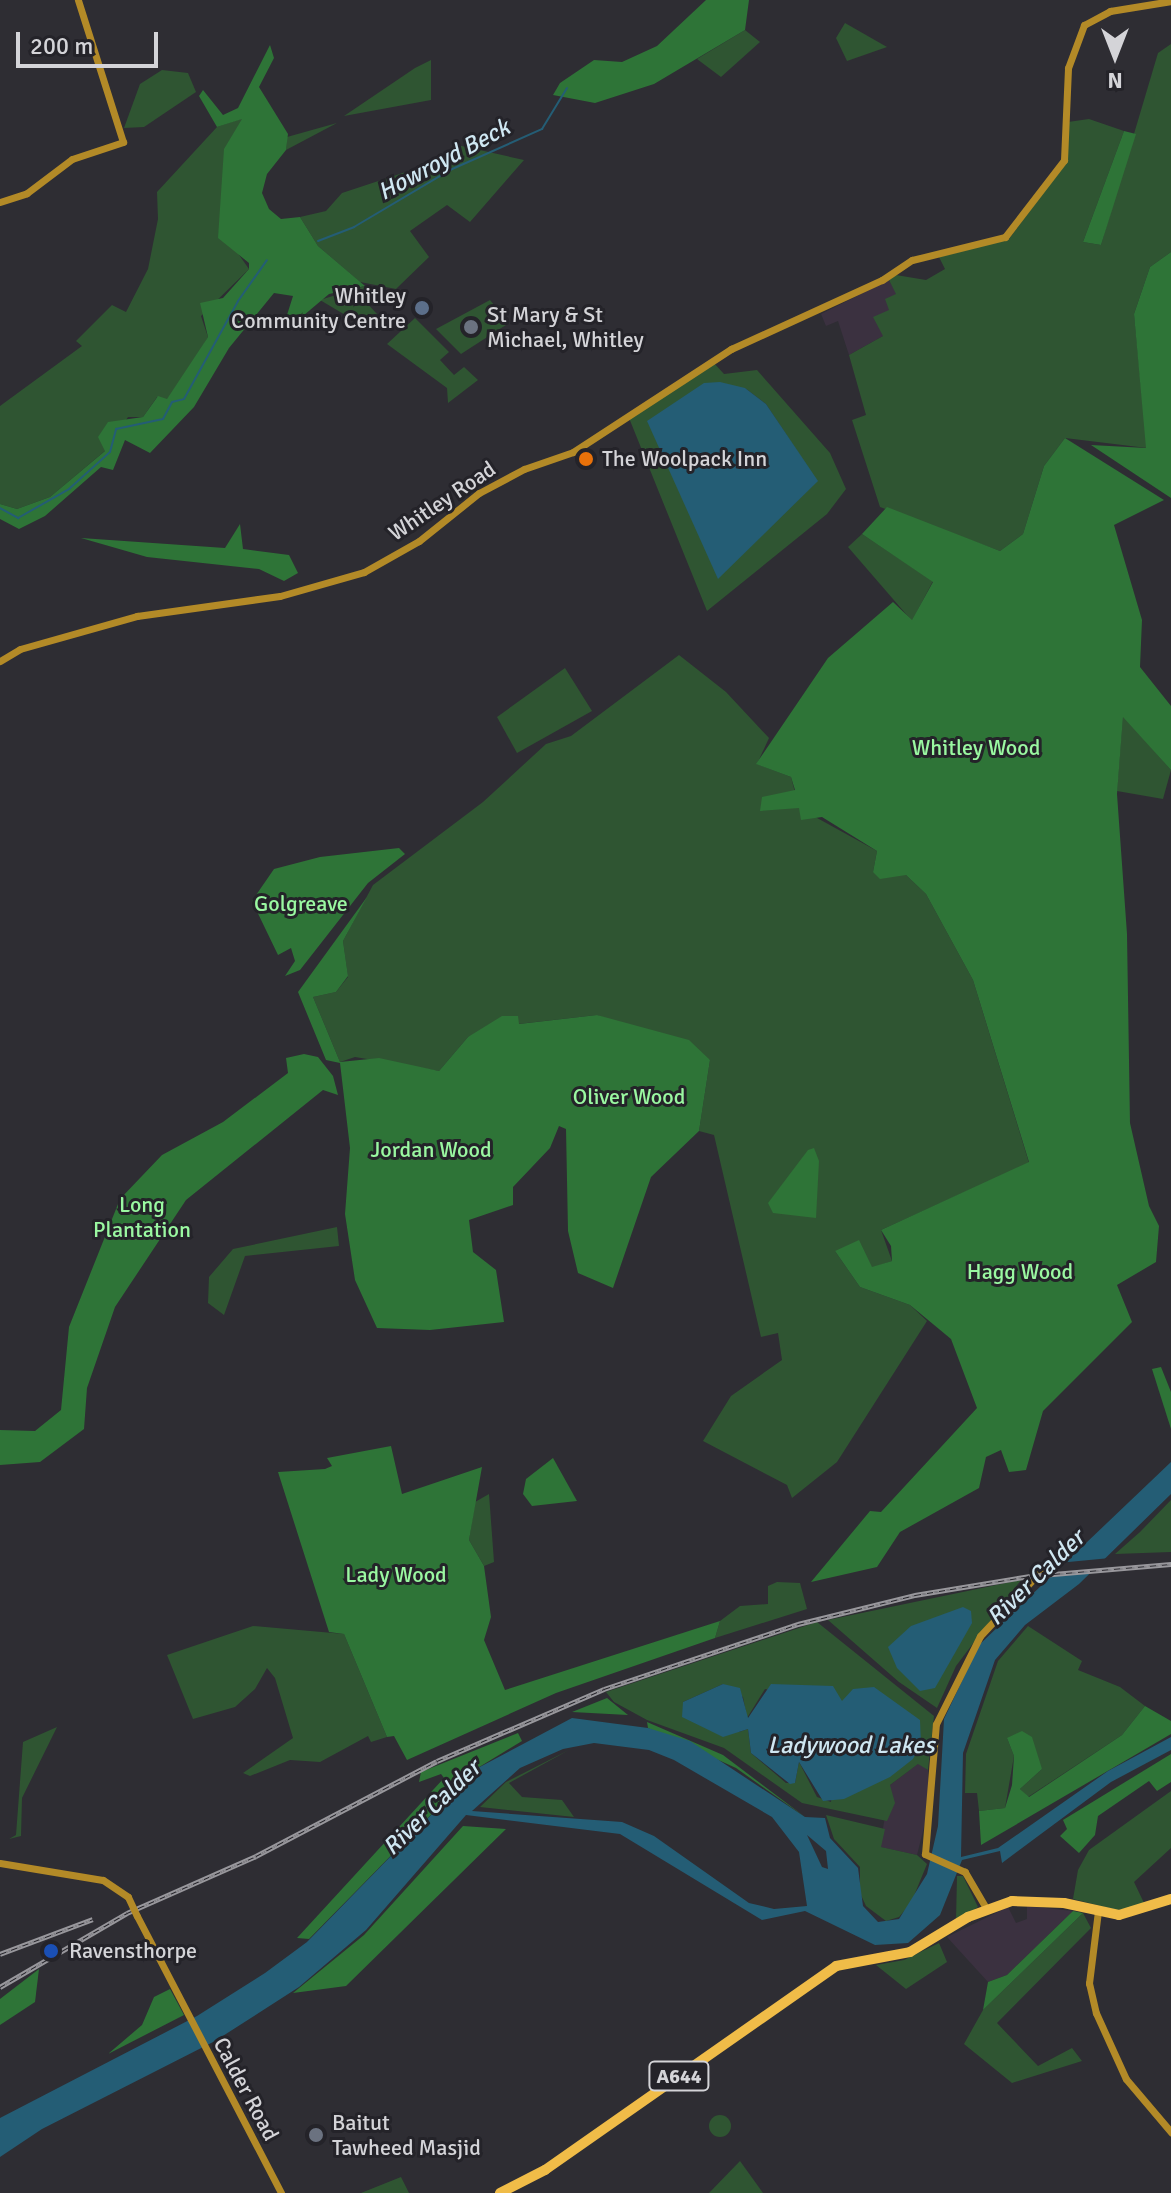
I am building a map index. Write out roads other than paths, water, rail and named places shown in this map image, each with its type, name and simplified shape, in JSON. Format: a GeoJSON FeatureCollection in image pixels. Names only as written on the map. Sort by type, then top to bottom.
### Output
{"type":"FeatureCollection","features":[{"type":"Feature","properties":{"kind":"highway","name":"A644"},"geometry":{"type":"LineString","coordinates":[[500,2193],[545,2170],[821,1974],[857,1960],[910,1952],[986,1908],[1028,1900],[1132,1914],[1171,1899]]}},
{"type":"Feature","properties":{"kind":"street"},"geometry":{"type":"LineString","coordinates":[[0,202],[27,193],[72,159],[123,142],[78,0]]}},
{"type":"Feature","properties":{"kind":"street","name":"Whitley Road"},"geometry":{"type":"LineString","coordinates":[[0,661],[20,649],[137,616],[280,596],[364,572],[419,541],[501,479],[591,442],[697,367],[882,280],[912,260],[1005,237],[1064,160],[1068,68],[1084,25],[1110,11],[1171,1]]}},
{"type":"Feature","properties":{"kind":"street"},"geometry":{"type":"LineString","coordinates":[[986,1908],[961,1870],[930,1859],[925,1850],[932,1758],[942,1706],[980,1636],[1051,1560]]}},
{"type":"Feature","properties":{"kind":"street","name":"Calder Road"},"geometry":{"type":"LineString","coordinates":[[0,1863],[103,1880],[128,1897],[281,2193]]}},
{"type":"Feature","properties":{"kind":"street"},"geometry":{"type":"LineString","coordinates":[[1098,1911],[1089,1983],[1093,2004],[1126,2079],[1171,2132]]}},
{"type":"Feature","properties":{"kind":"water"},"geometry":{"type":"Polygon","coordinates":[[[720,382],[745,388],[766,404],[818,481],[718,579],[647,421],[704,383],[720,382]]]}},
{"type":"Feature","properties":{"kind":"water"},"geometry":{"type":"Polygon","coordinates":[[[1171,1462],[1171,1494],[1079,1584],[1025,1625],[995,1660],[963,1753],[961,1857],[998,1848],[1108,1771],[1171,1737],[1171,1750],[1111,1782],[1002,1863],[1000,1851],[962,1860],[940,1915],[908,1943],[875,1945],[805,1911],[762,1920],[620,1834],[466,1815],[366,1930],[299,1987],[215,2041],[42,2129],[0,2157],[0,2118],[197,2016],[265,1973],[307,1942],[476,1769],[572,1718],[648,1728],[690,1741],[805,1817],[825,1818],[830,1838],[858,1868],[863,1906],[878,1922],[899,1919],[927,1874],[938,1826],[944,1719],[979,1645],[1171,1462]],[[594,1743],[563,1749],[520,1768],[472,1811],[622,1822],[654,1836],[749,1903],[774,1909],[807,1906],[799,1852],[772,1817],[674,1760],[649,1750],[594,1743]],[[807,1835],[822,1867],[828,1869],[826,1851],[807,1835]]]}},
{"type":"Feature","properties":{"kind":"water"},"geometry":{"type":"Polygon","coordinates":[[[963,1607],[971,1611],[972,1623],[935,1688],[920,1691],[897,1668],[888,1647],[911,1626],[963,1607]]]}},
{"type":"Feature","properties":{"kind":"water","name":"Ladywood Lakes"},"geometry":{"type":"Polygon","coordinates":[[[723,1684],[740,1688],[748,1718],[771,1684],[833,1686],[842,1701],[853,1689],[874,1687],[920,1720],[921,1744],[913,1759],[890,1777],[844,1799],[823,1801],[799,1762],[795,1783],[790,1784],[751,1753],[748,1729],[723,1737],[682,1717],[683,1702],[723,1684]]]}},
{"type":"Feature","properties":{"kind":"waterway","name":"Howroyd Beck"},"geometry":{"type":"LineString","coordinates":[[318,241],[354,227],[450,170],[542,129],[567,88]]}},
{"type":"Feature","properties":{"kind":"waterway","name":"Howroyd Beck"},"geometry":{"type":"LineString","coordinates":[[0,508],[18,518],[69,489],[110,452],[116,429],[163,419],[172,402],[184,399],[238,301],[267,260]]}},
{"type":"Feature","properties":{"kind":"railway"},"geometry":{"type":"LineString","coordinates":[[0,1987],[127,1913],[256,1856],[437,1761],[604,1689],[798,1624],[915,1595],[1030,1576],[1171,1564]]}},
{"type":"Feature","properties":{"kind":"railway"},"geometry":{"type":"LineString","coordinates":[[0,1954],[93,1919]]}},
{"type":"Feature","properties":{"kind":"place","name":"Whitley Community Centre"},"geometry":{"type":"Point","coordinates":[422,308]}},
{"type":"Feature","properties":{"kind":"place","name":"St Mary & St Michael, Whitley"},"geometry":{"type":"Point","coordinates":[471,327]}},
{"type":"Feature","properties":{"kind":"place","name":"The Woolpack Inn"},"geometry":{"type":"Point","coordinates":[586,459]}},
{"type":"Feature","properties":{"kind":"place","name":"Ravensthorpe"},"geometry":{"type":"Point","coordinates":[51,1951]}},
{"type":"Feature","properties":{"kind":"place","name":"Baitut Tawheed Masjid"},"geometry":{"type":"Point","coordinates":[316,2135]}},
{"type":"Feature","properties":{"kind":"park label","name":"Whitley Wood"},"geometry":{"type":"Point","coordinates":[976,748]}},
{"type":"Feature","properties":{"kind":"park label","name":"Golgreave"},"geometry":{"type":"Point","coordinates":[301,904]}},
{"type":"Feature","properties":{"kind":"park label","name":"Oliver Wood"},"geometry":{"type":"Point","coordinates":[629,1097]}},
{"type":"Feature","properties":{"kind":"park label","name":"Jordan Wood"},"geometry":{"type":"Point","coordinates":[431,1150]}},
{"type":"Feature","properties":{"kind":"park label","name":"Long Plantation"},"geometry":{"type":"Point","coordinates":[142,1216]}},
{"type":"Feature","properties":{"kind":"park label","name":"Hagg Wood"},"geometry":{"type":"Point","coordinates":[1020,1272]}},
{"type":"Feature","properties":{"kind":"park label","name":"Lady Wood"},"geometry":{"type":"Point","coordinates":[396,1575]}},
{"type":"Feature","properties":{"kind":"water label","name":"River Calder"},"geometry":{"type":"Point","coordinates":[1036,1578]}},
{"type":"Feature","properties":{"kind":"water label","name":"River Calder"},"geometry":{"type":"Point","coordinates":[432,1808]}}]}
